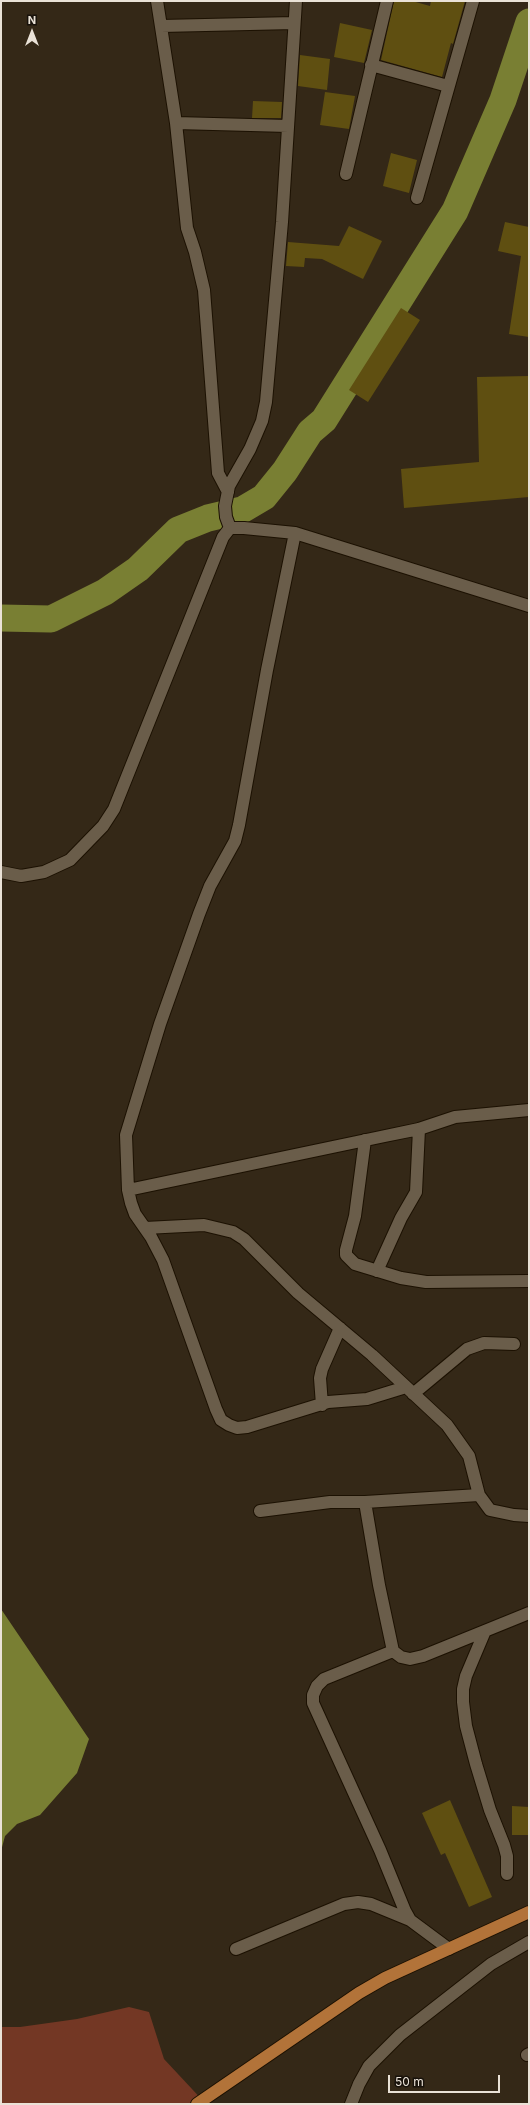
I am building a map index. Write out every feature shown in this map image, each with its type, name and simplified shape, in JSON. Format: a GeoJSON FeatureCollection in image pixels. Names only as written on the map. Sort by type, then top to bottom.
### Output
{"type":"FeatureCollection","features":[{"type":"Feature","properties":{"kind":"main road"},"geometry":{"type":"LineString","coordinates":[[196,2104],[316,2021],[385,1978],[529,1912]]}},
{"type":"Feature","properties":{"kind":"street"},"geometry":{"type":"LineString","coordinates":[[157,1],[176,123],[187,228],[195,252],[204,290],[218,473],[228,492]]}},
{"type":"Feature","properties":{"kind":"street"},"geometry":{"type":"LineString","coordinates":[[1,872],[21,876],[44,872],[70,860],[103,826],[114,809],[223,537],[227,517],[229,486],[250,449],[262,421],[265,409],[282,222],[296,1]]}},
{"type":"Feature","properties":{"kind":"street"},"geometry":{"type":"LineString","coordinates":[[346,174],[387,1]]}},
{"type":"Feature","properties":{"kind":"street"},"geometry":{"type":"LineString","coordinates":[[417,198],[473,1]]}},
{"type":"Feature","properties":{"kind":"street"},"geometry":{"type":"LineString","coordinates":[[161,26],[294,23]]}},
{"type":"Feature","properties":{"kind":"street"},"geometry":{"type":"LineString","coordinates":[[371,66],[448,86]]}},
{"type":"Feature","properties":{"kind":"street"},"geometry":{"type":"LineString","coordinates":[[176,123],[288,126]]}},
{"type":"Feature","properties":{"kind":"street"},"geometry":{"type":"LineString","coordinates":[[227,517],[244,528],[296,533],[529,606]]}},
{"type":"Feature","properties":{"kind":"street"},"geometry":{"type":"LineString","coordinates":[[296,533],[267,670],[235,841],[210,886],[198,914],[160,1024],[126,1135],[128,1190],[130,1203],[146,1228],[163,1260],[216,1409],[222,1420],[237,1428],[247,1427],[337,1401],[367,1399],[410,1390],[467,1349],[484,1343],[514,1344]]}},
{"type":"Feature","properties":{"kind":"street"},"geometry":{"type":"LineString","coordinates":[[128,1190],[419,1128],[460,1116],[529,1110]]}},
{"type":"Feature","properties":{"kind":"street"},"geometry":{"type":"LineString","coordinates":[[378,1271],[401,1218],[416,1192],[419,1128]]}},
{"type":"Feature","properties":{"kind":"street"},"geometry":{"type":"LineString","coordinates":[[365,1140],[355,1216],[346,1255],[354,1264],[401,1278],[426,1282],[529,1281]]}},
{"type":"Feature","properties":{"kind":"street"},"geometry":{"type":"LineString","coordinates":[[146,1228],[204,1225],[233,1232],[244,1239],[298,1293],[410,1390],[447,1425],[462,1443],[472,1466],[479,1494],[490,1510],[514,1515],[529,1516]]}},
{"type":"Feature","properties":{"kind":"street"},"geometry":{"type":"LineString","coordinates":[[322,1405],[320,1378],[322,1369],[340,1328]]}},
{"type":"Feature","properties":{"kind":"street"},"geometry":{"type":"LineString","coordinates":[[260,1511],[322,1503],[365,1502],[479,1494]]}},
{"type":"Feature","properties":{"kind":"street"},"geometry":{"type":"LineString","coordinates":[[365,1502],[379,1585],[393,1651],[401,1657],[410,1658],[423,1656],[529,1613]]}},
{"type":"Feature","properties":{"kind":"street"},"geometry":{"type":"LineString","coordinates":[[485,1630],[466,1676],[463,1689],[463,1702],[466,1726],[490,1810],[504,1845],[507,1874]]}},
{"type":"Feature","properties":{"kind":"street"},"geometry":{"type":"LineString","coordinates":[[393,1651],[324,1679],[317,1686],[313,1695],[313,1703],[330,1745],[364,1814],[410,1920]]}},
{"type":"Feature","properties":{"kind":"street"},"geometry":{"type":"LineString","coordinates":[[236,1949],[344,1904],[358,1902],[371,1904],[410,1920],[449,1949]]}},
{"type":"Feature","properties":{"kind":"street"},"geometry":{"type":"LineString","coordinates":[[351,2104],[358,2084],[369,2066],[400,2035],[491,1964],[529,1942]]}},
{"type":"Feature","properties":{"kind":"shaded area"},"geometry":{"type":"Polygon","coordinates":[[[1,1609],[89,1739],[77,1773],[40,1815],[17,1824],[5,1836],[1,1851],[1,1609]]]}},
{"type":"Feature","properties":{"kind":"shaded area"},"geometry":{"type":"Polygon","coordinates":[[[129,2007],[149,2012],[164,2059],[206,2104],[1,2104],[1,2027],[20,2027],[77,2019],[129,2007]]]}},
{"type":"Feature","properties":{"kind":"building"},"geometry":{"type":"Polygon","coordinates":[[[394,1],[412,1],[430,6],[431,1],[465,1],[453,44],[451,43],[442,77],[381,60],[394,1]]]}},
{"type":"Feature","properties":{"kind":"building"},"geometry":{"type":"Polygon","coordinates":[[[340,23],[372,30],[364,63],[334,57],[340,23]]]}},
{"type":"Feature","properties":{"kind":"building"},"geometry":{"type":"Polygon","coordinates":[[[300,55],[330,59],[327,90],[298,86],[300,55]]]}},
{"type":"Feature","properties":{"kind":"building"},"geometry":{"type":"Polygon","coordinates":[[[325,92],[355,96],[349,129],[320,125],[325,92]]]}},
{"type":"Feature","properties":{"kind":"building"},"geometry":{"type":"Polygon","coordinates":[[[253,101],[282,102],[281,118],[252,118],[253,101]]]}},
{"type":"Feature","properties":{"kind":"building"},"geometry":{"type":"Polygon","coordinates":[[[391,153],[417,160],[409,193],[383,186],[391,153]]]}},
{"type":"Feature","properties":{"kind":"building"},"geometry":{"type":"Polygon","coordinates":[[[505,222],[529,227],[529,337],[509,334],[521,256],[498,251],[505,222]]]}},
{"type":"Feature","properties":{"kind":"building"},"geometry":{"type":"Polygon","coordinates":[[[349,226],[382,241],[363,279],[322,259],[305,258],[304,267],[286,266],[288,242],[339,246],[349,226]]]}},
{"type":"Feature","properties":{"kind":"building"},"geometry":{"type":"Polygon","coordinates":[[[401,308],[420,320],[368,402],[349,390],[401,308]]]}},
{"type":"Feature","properties":{"kind":"building"},"geometry":{"type":"Polygon","coordinates":[[[529,376],[529,497],[404,508],[401,469],[479,462],[477,377],[529,376]]]}},
{"type":"Feature","properties":{"kind":"building"},"geometry":{"type":"Polygon","coordinates":[[[450,1800],[492,1897],[469,1907],[445,1853],[441,1855],[422,1813],[450,1800]]]}},
{"type":"Feature","properties":{"kind":"building"},"geometry":{"type":"Polygon","coordinates":[[[512,1806],[529,1807],[529,1835],[512,1835],[512,1806]]]}},
{"type":"Feature","properties":{"kind":"waterway"},"geometry":{"type":"LineString","coordinates":[[1,618],[51,619],[105,592],[138,569],[178,530],[208,518],[242,510],[264,497],[285,471],[310,432],[324,420],[455,211],[503,100],[529,22]]}}]}
